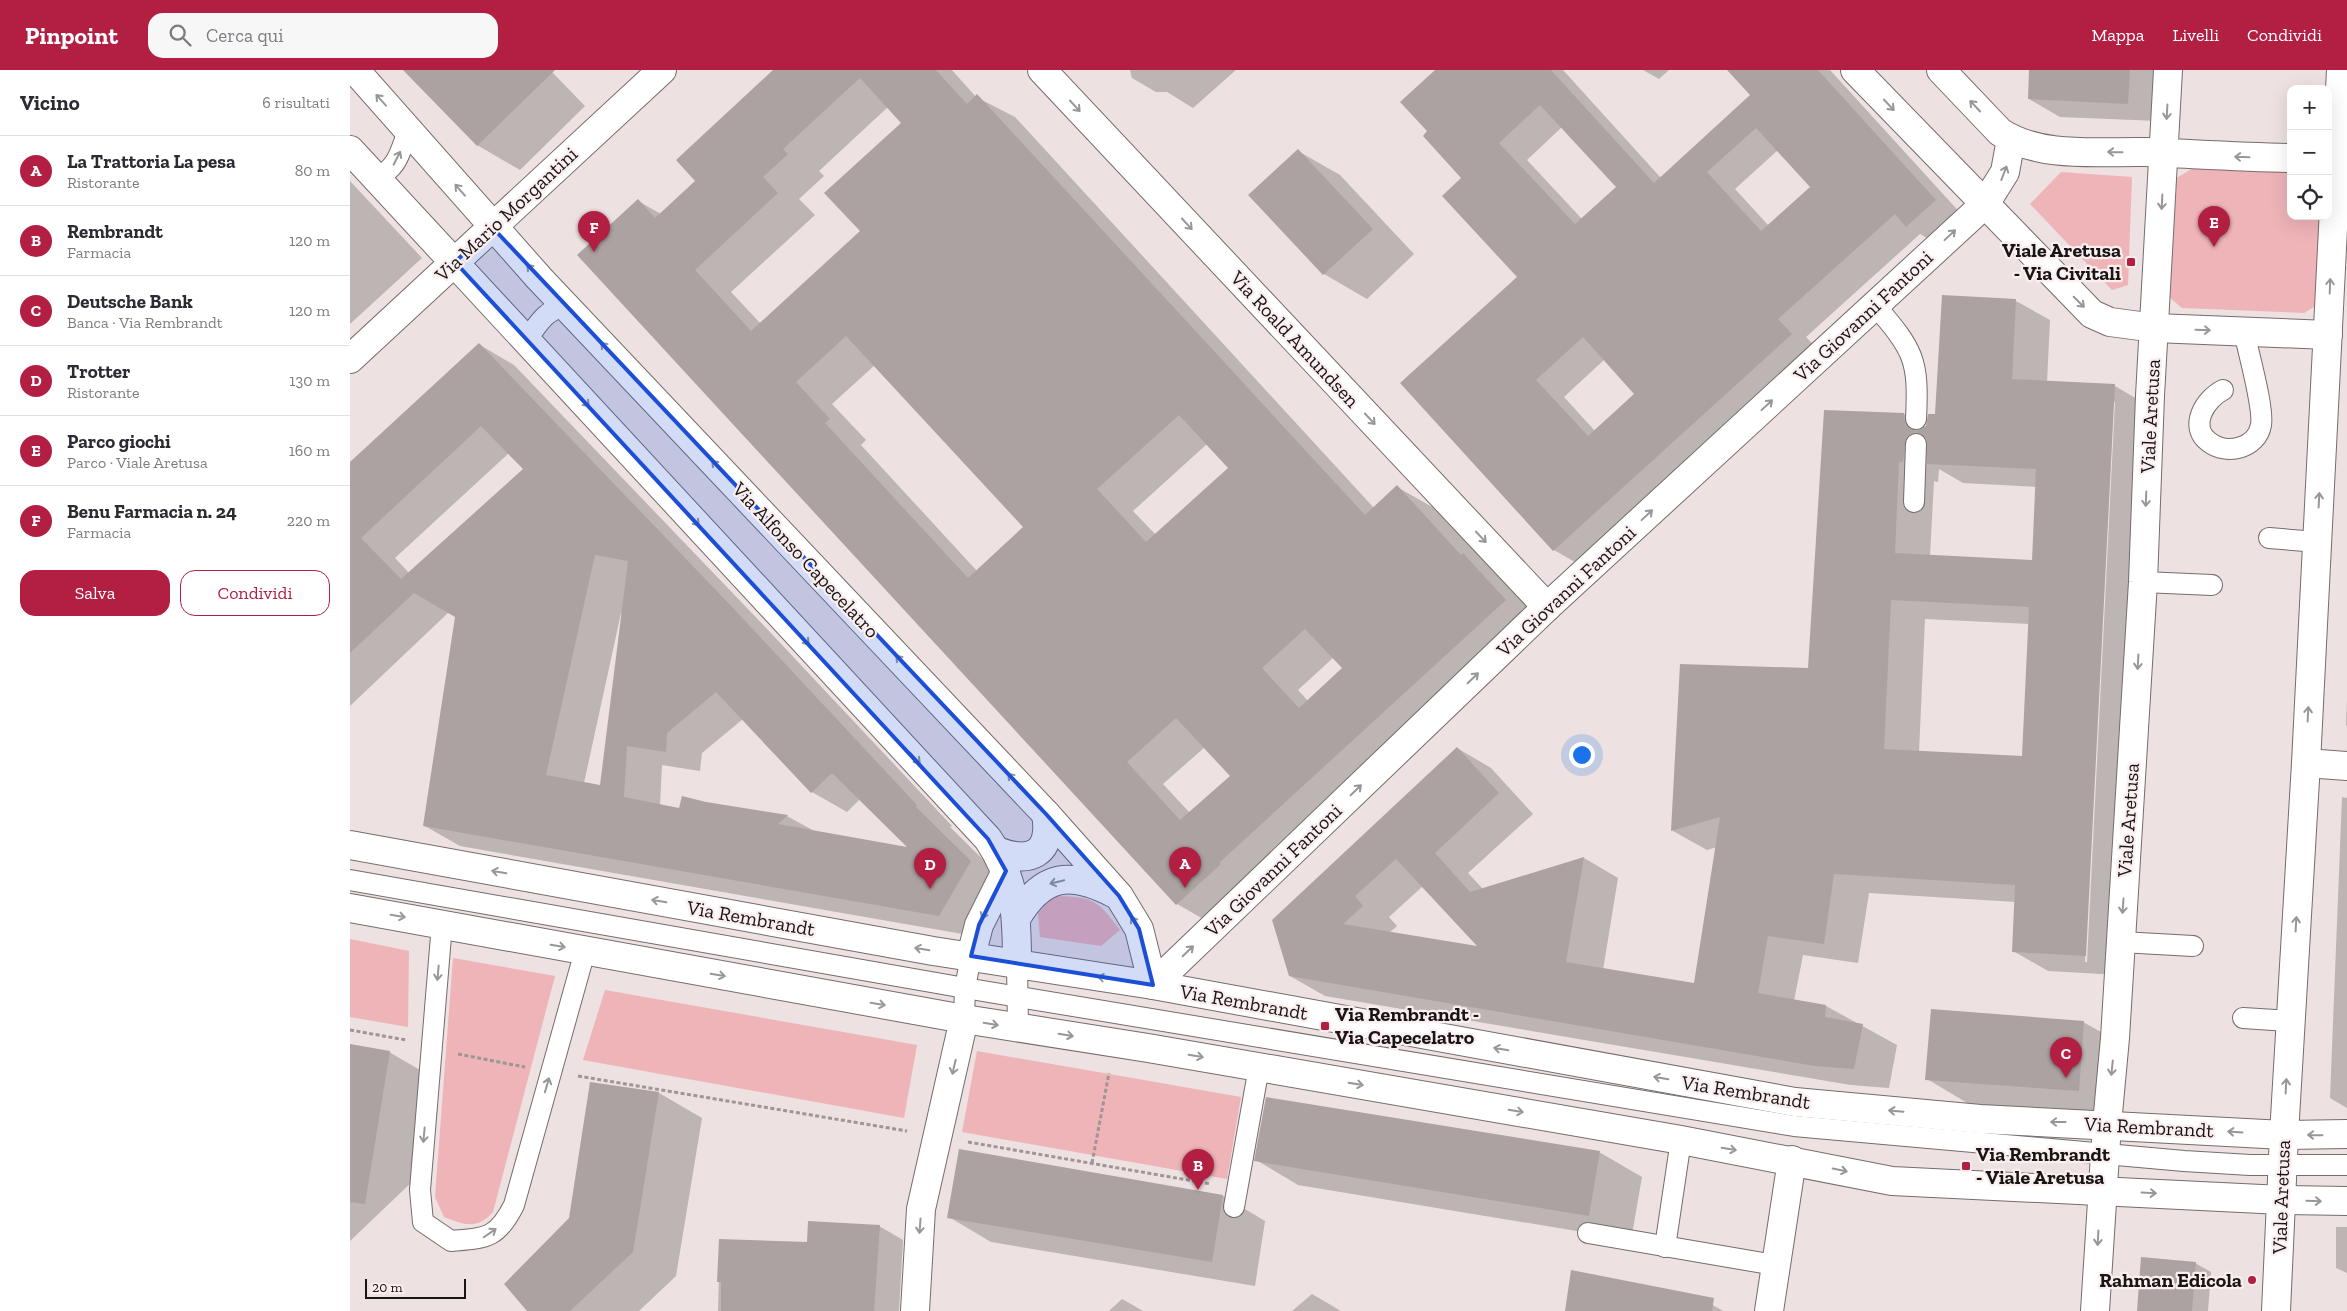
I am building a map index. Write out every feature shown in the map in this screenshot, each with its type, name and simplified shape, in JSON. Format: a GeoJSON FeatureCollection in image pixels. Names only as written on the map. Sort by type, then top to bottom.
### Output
{"type":"FeatureCollection","features":[{"type":"Feature","properties":{"kind":"street","name":"Via Alfonso Capecelatro"},"geometry":{"type":"LineString","coordinates":[[354,70],[492,227],[565,306],[1046,814],[1119,896],[1139,929],[1153,985]]}},
{"type":"Feature","properties":{"kind":"street","name":"Via Mario Morgantini"},"geometry":{"type":"LineString","coordinates":[[350,359],[662,70]]}},
{"type":"Feature","properties":{"kind":"street","name":"Via Roald Amundsen"},"geometry":{"type":"LineString","coordinates":[[1042,70],[1547,607]]}},
{"type":"Feature","properties":{"kind":"street"},"geometry":{"type":"LineString","coordinates":[[1855,70],[2092,314],[2110,322],[2155,328],[2244,331],[2338,328]]}},
{"type":"Feature","properties":{"kind":"street"},"geometry":{"type":"LineString","coordinates":[[1941,70],[1995,127],[2010,139],[2048,149],[2287,158]]}},
{"type":"Feature","properties":{"kind":"street","name":"Viale Aretusa"},"geometry":{"type":"LineString","coordinates":[[2095,1311],[2101,1190],[2115,1038],[2143,582],[2168,70]]}},
{"type":"Feature","properties":{"kind":"street","name":"Viale Aretusa"},"geometry":{"type":"LineString","coordinates":[[2276,1311],[2317,542],[2338,328],[2337,160],[2341,70]]}},
{"type":"Feature","properties":{"kind":"street","name":"Via Giovanni Fantoni"},"geometry":{"type":"LineString","coordinates":[[1153,985],[1547,607],[1985,204],[2005,172],[2010,139]]}},
{"type":"Feature","properties":{"kind":"street"},"geometry":{"type":"LineString","coordinates":[[350,150],[972,819],[1000,860],[1017,917],[1017,964]]}},
{"type":"Feature","properties":{"kind":"street"},"geometry":{"type":"LineString","coordinates":[[2306,763],[2347,766]]}},
{"type":"Feature","properties":{"kind":"street"},"geometry":{"type":"LineString","coordinates":[[1000,860],[1031,856],[1044,847],[1049,832],[1046,814]]}},
{"type":"Feature","properties":{"kind":"street","name":"Via Rembrandt"},"geometry":{"type":"LineString","coordinates":[[350,845],[971,956],[1153,985],[1795,1102],[1980,1119],[2107,1124],[2284,1135],[2347,1134]]}},
{"type":"Feature","properties":{"kind":"street"},"geometry":{"type":"LineString","coordinates":[[971,956],[1000,860]]}},
{"type":"Feature","properties":{"kind":"street"},"geometry":{"type":"LineString","coordinates":[[1017,917],[1029,897],[1045,884],[1068,879],[1092,882],[1119,896]]}},
{"type":"Feature","properties":{"kind":"street"},"geometry":{"type":"LineString","coordinates":[[350,908],[964,1020],[1148,1048],[1681,1140],[1792,1160],[1892,1181],[2050,1190],[2101,1190],[2282,1200],[2347,1201]]}},
{"type":"Feature","properties":{"kind":"street"},"geometry":{"type":"LineString","coordinates":[[915,1311],[921,1209],[964,1020]]}},
{"type":"Feature","properties":{"kind":"street"},"geometry":{"type":"LineString","coordinates":[[1769,1311],[1792,1160]]}},
{"type":"Feature","properties":{"kind":"lane"},"geometry":{"type":"LineString","coordinates":[[376,178],[390,172],[398,159],[408,131]]}},
{"type":"Feature","properties":{"kind":"lane"},"geometry":{"type":"LineString","coordinates":[[527,339],[542,317],[551,310],[565,306]]}},
{"type":"Feature","properties":{"kind":"lane"},"geometry":{"type":"LineString","coordinates":[[1875,306],[1901,336],[1912,355],[1917,370],[1916,419]]}},
{"type":"Feature","properties":{"kind":"lane"},"geometry":{"type":"LineString","coordinates":[[2223,390],[2209,399],[2203,407],[2200,417],[2201,430],[2210,443],[2217,446],[2225,448],[2246,446],[2253,442],[2258,434],[2262,420],[2260,402],[2244,331]]}},
{"type":"Feature","properties":{"kind":"lane"},"geometry":{"type":"LineString","coordinates":[[1914,502],[1916,444]]}},
{"type":"Feature","properties":{"kind":"lane"},"geometry":{"type":"LineString","coordinates":[[2269,538],[2317,542]]}},
{"type":"Feature","properties":{"kind":"lane"},"geometry":{"type":"LineString","coordinates":[[2143,582],[2212,585]]}},
{"type":"Feature","properties":{"kind":"lane","name":"Via Rembrandt"},"geometry":{"type":"LineString","coordinates":[[350,880],[965,988],[1794,1126],[2184,1161],[2283,1165],[2347,1165]]}},
{"type":"Feature","properties":{"kind":"lane"},"geometry":{"type":"LineString","coordinates":[[442,924],[420,1190],[423,1222],[451,1241],[486,1238],[505,1222],[514,1205],[584,951]]}},
{"type":"Feature","properties":{"kind":"lane"},"geometry":{"type":"LineString","coordinates":[[2121,942],[2192,946]]}},
{"type":"Feature","properties":{"kind":"lane"},"geometry":{"type":"LineString","coordinates":[[964,1020],[965,988],[971,956]]}},
{"type":"Feature","properties":{"kind":"lane"},"geometry":{"type":"LineString","coordinates":[[1017,964],[1018,1028]]}},
{"type":"Feature","properties":{"kind":"lane","name":"Via Rembrandt"},"geometry":{"type":"LineString","coordinates":[[1148,1048],[1154,1018],[1153,985]]}},
{"type":"Feature","properties":{"kind":"lane"},"geometry":{"type":"LineString","coordinates":[[2243,1018],[2290,1021]]}},
{"type":"Feature","properties":{"kind":"lane"},"geometry":{"type":"LineString","coordinates":[[1236,1198],[1259,1067]]}},
{"type":"Feature","properties":{"kind":"lane"},"geometry":{"type":"LineString","coordinates":[[1665,1247],[1681,1140]]}},
{"type":"Feature","properties":{"kind":"lane"},"geometry":{"type":"LineString","coordinates":[[1588,1233],[1775,1265]]}},
{"type":"Feature","properties":{"kind":"path"},"geometry":{"type":"LineString","coordinates":[[350,1030],[432,1045],[447,1051],[551,1072],[911,1132]]}},
{"type":"Feature","properties":{"kind":"path"},"geometry":{"type":"LineString","coordinates":[[1092,1163],[1114,1043]]}},
{"type":"Feature","properties":{"kind":"path"},"geometry":{"type":"LineString","coordinates":[[960,1140],[1092,1163],[1236,1198]]}},
{"type":"Feature","properties":{"kind":"highlighted area"},"geometry":{"type":"Polygon","coordinates":[[[492,227],[1046,814],[1119,896],[1139,929],[1153,985],[971,956],[979,925],[1006,871],[988,839],[455,262],[492,227]]]}},
{"type":"Feature","properties":{"kind":"shaded area"},"geometry":{"type":"Polygon","coordinates":[[[2193,168],[2287,173],[2287,220],[2324,220],[2319,304],[2304,313],[2182,308],[2169,297],[2175,179],[2193,168]]]}},
{"type":"Feature","properties":{"kind":"shaded area"},"geometry":{"type":"Polygon","coordinates":[[[2061,172],[2132,177],[2128,285],[2112,290],[2030,204],[2061,172]]]}},
{"type":"Feature","properties":{"kind":"shaded area"},"geometry":{"type":"Polygon","coordinates":[[[1057,896],[1079,898],[1094,902],[1120,930],[1101,946],[1040,937],[1038,913],[1048,902],[1057,896]]]}},
{"type":"Feature","properties":{"kind":"shaded area"},"geometry":{"type":"Polygon","coordinates":[[[350,939],[409,951],[408,1027],[350,1017],[350,939]]]}},
{"type":"Feature","properties":{"kind":"shaded area"},"geometry":{"type":"Polygon","coordinates":[[[453,958],[555,976],[493,1212],[482,1222],[476,1224],[465,1224],[444,1217],[435,1197],[453,958]]]}},
{"type":"Feature","properties":{"kind":"shaded area"},"geometry":{"type":"Polygon","coordinates":[[[605,990],[917,1045],[904,1118],[583,1060],[605,990]]]}},
{"type":"Feature","properties":{"kind":"shaded area"},"geometry":{"type":"Polygon","coordinates":[[[977,1051],[1241,1097],[1227,1179],[962,1132],[977,1051]]]}},
{"type":"Feature","properties":{"kind":"building"},"geometry":{"type":"Polygon","coordinates":[[[403,70],[555,70],[477,146],[403,70]]]}},
{"type":"Feature","properties":{"kind":"building"},"geometry":{"type":"Polygon","coordinates":[[[773,70],[936,70],[967,104],[977,94],[1365,515],[1397,485],[1461,555],[1463,553],[1506,600],[1219,863],[1221,864],[1176,905],[577,255],[638,199],[655,218],[695,181],[676,160],[773,70]],[[860,78],[783,149],[788,154],[763,177],[778,193],[695,270],[751,331],[860,231],[824,193],[901,123],[860,78]],[[846,336],[796,382],[830,419],[825,423],[968,578],[1023,527],[846,336]],[[1179,415],[1097,489],[1146,542],[1228,468],[1179,415]],[[1305,629],[1262,668],[1299,708],[1342,668],[1305,629]],[[1176,718],[1127,762],[1180,820],[1230,776],[1176,718]]]}},
{"type":"Feature","properties":{"kind":"building"},"geometry":{"type":"Polygon","coordinates":[[[1435,70],[1551,70],[1654,183],[1750,95],[1727,70],[1818,70],[1936,200],[1906,227],[1895,214],[1778,319],[1792,334],[1553,551],[1400,383],[1517,277],[1442,196],[1461,178],[1423,136],[1427,131],[1400,102],[1435,70]],[[1540,105],[1499,143],[1575,224],[1616,187],[1540,105]],[[1756,128],[1707,172],[1761,231],[1810,187],[1756,128]],[[1583,337],[1536,380],[1588,436],[1634,394],[1583,337]]]}},
{"type":"Feature","properties":{"kind":"building"},"geometry":{"type":"Polygon","coordinates":[[[2029,70],[2130,70],[2128,104],[2028,99],[2029,70]]]}},
{"type":"Feature","properties":{"kind":"building"},"geometry":{"type":"Polygon","coordinates":[[[1298,149],[1373,229],[1323,275],[1248,195],[1298,149]]]}},
{"type":"Feature","properties":{"kind":"building"},"geometry":{"type":"Polygon","coordinates":[[[1942,295],[2016,299],[2012,379],[2115,384],[2086,956],[2012,952],[2015,885],[1834,874],[1824,944],[1768,936],[1758,993],[1826,1005],[1825,1017],[1863,1024],[1854,1069],[1815,1066],[1289,976],[1272,920],[1457,747],[1499,793],[1435,853],[1470,892],[1584,857],[1566,962],[1694,983],[1720,817],[1671,831],[1680,664],[1808,668],[1824,410],[1904,413],[1905,424],[1910,429],[1916,431],[1926,426],[1928,414],[1935,414],[1942,295]],[[1917,432],[1910,434],[1906,438],[1903,462],[1899,462],[1895,553],[2032,560],[2036,469],[1927,464],[1927,439],[1917,432]],[[1891,600],[1884,749],[2022,756],[2029,607],[1891,600]],[[1396,859],[1355,896],[1363,906],[1343,924],[1477,946],[1396,859]]]}},
{"type":"Feature","properties":{"kind":"building"},"geometry":{"type":"Polygon","coordinates":[[[479,343],[734,609],[917,805],[916,807],[971,861],[939,916],[423,826],[455,617],[414,593],[350,653],[350,462],[479,343]],[[481,426],[361,538],[401,579],[523,469],[481,426]],[[595,555],[546,775],[600,785],[628,561],[595,555]],[[716,692],[667,733],[666,752],[627,746],[624,797],[679,808],[682,796],[706,802],[788,815],[778,824],[907,847],[832,773],[811,793],[716,692]]]}},
{"type":"Feature","properties":{"kind":"building"},"geometry":{"type":"Polygon","coordinates":[[[1931,1009],[2084,1021],[2079,1091],[1925,1080],[1931,1009]]]}},
{"type":"Feature","properties":{"kind":"building"},"geometry":{"type":"Polygon","coordinates":[[[350,1044],[390,1051],[365,1204],[350,1202],[350,1044]]]}},
{"type":"Feature","properties":{"kind":"building"},"geometry":{"type":"Polygon","coordinates":[[[590,1082],[659,1092],[633,1252],[570,1311],[527,1311],[504,1284],[569,1218],[590,1082]]]}},
{"type":"Feature","properties":{"kind":"building"},"geometry":{"type":"Polygon","coordinates":[[[1266,1097],[1600,1151],[1589,1216],[1254,1161],[1266,1097]]]}},
{"type":"Feature","properties":{"kind":"building"},"geometry":{"type":"Polygon","coordinates":[[[959,1149],[1223,1195],[1212,1262],[947,1218],[959,1149]]]}},
{"type":"Feature","properties":{"kind":"building"},"geometry":{"type":"Polygon","coordinates":[[[808,1221],[880,1225],[874,1311],[721,1311],[721,1282],[717,1282],[719,1239],[807,1242],[808,1221]]]}},
{"type":"Feature","properties":{"kind":"building"},"geometry":{"type":"Polygon","coordinates":[[[2141,1257],[2196,1262],[2192,1311],[2137,1311],[2141,1257]]]}},
{"type":"Feature","properties":{"kind":"building"},"geometry":{"type":"Polygon","coordinates":[[[1571,1270],[1714,1298],[1712,1311],[1565,1311],[1571,1270]]]}},
{"type":"Feature","properties":{"kind":"place","name":"Parco giochi"},"geometry":{"type":"Point","coordinates":[2214,247]}},
{"type":"Feature","properties":{"kind":"place","name":"Benu Farmacia n. 24"},"geometry":{"type":"Point","coordinates":[594,252]}},
{"type":"Feature","properties":{"kind":"place","name":"Viale Aretusa - Via Civitali"},"geometry":{"type":"Point","coordinates":[2131,262]}},
{"type":"Feature","properties":{"kind":"place","name":"La Trattoria La pesa"},"geometry":{"type":"Point","coordinates":[1185,888]}},
{"type":"Feature","properties":{"kind":"place","name":"Trotter"},"geometry":{"type":"Point","coordinates":[930,889]}},
{"type":"Feature","properties":{"kind":"place","name":"Via Rembrandt - Via Capecelatro"},"geometry":{"type":"Point","coordinates":[1325,1026]}},
{"type":"Feature","properties":{"kind":"place","name":"Deutsche Bank"},"geometry":{"type":"Point","coordinates":[2066,1078]}},
{"type":"Feature","properties":{"kind":"place","name":"Via Rembrandt - Viale Aretusa"},"geometry":{"type":"Point","coordinates":[1966,1166]}},
{"type":"Feature","properties":{"kind":"place","name":"Rembrandt"},"geometry":{"type":"Point","coordinates":[1198,1190]}},
{"type":"Feature","properties":{"kind":"place","name":"Rahman Edicola"},"geometry":{"type":"Point","coordinates":[2252,1280]}}]}
